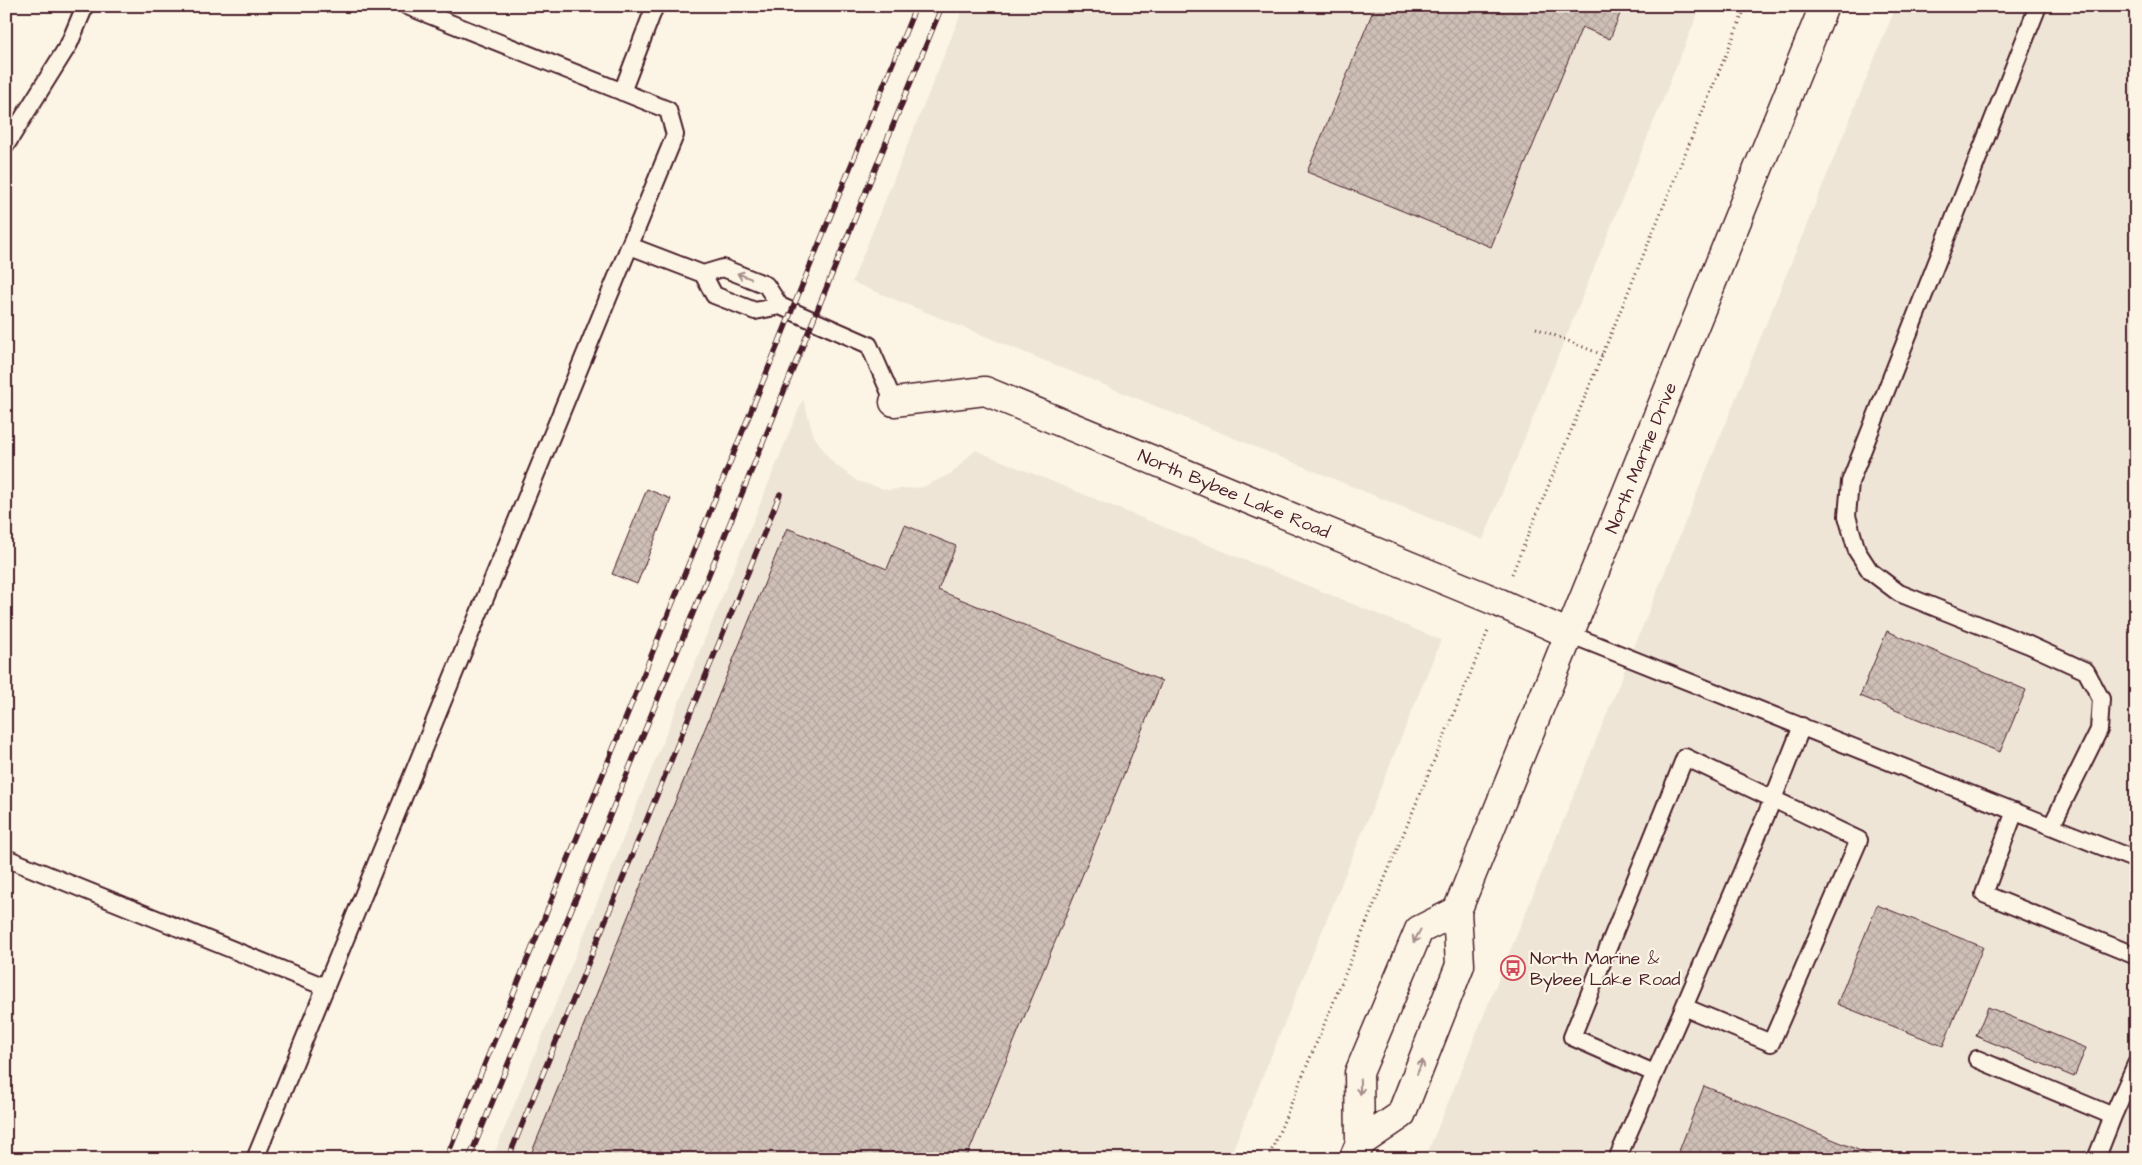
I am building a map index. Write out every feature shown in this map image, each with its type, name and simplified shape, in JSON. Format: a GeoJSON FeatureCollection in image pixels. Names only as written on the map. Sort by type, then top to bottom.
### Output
{"type":"FeatureCollection","features":[{"type":"Feature","properties":{"kind":"main road","name":"North Marine Drive"},"geometry":{"type":"LineString","coordinates":[[1357,1151],[1401,1114],[1460,965],[1457,911],[1824,6]]}},
{"type":"Feature","properties":{"kind":"main road","name":"North Bybee Lake Road"},"geometry":{"type":"LineString","coordinates":[[894,402],[985,391],[1490,599],[1569,634]]}},
{"type":"Feature","properties":{"kind":"main road","name":"North Marine Drive"},"geometry":{"type":"LineString","coordinates":[[1357,1151],[1359,1073],[1419,930],[1457,911]]}},
{"type":"Feature","properties":{"kind":"lane"},"geometry":{"type":"LineString","coordinates":[[6,146],[69,44],[85,6]]}},
{"type":"Feature","properties":{"kind":"lane"},"geometry":{"type":"LineString","coordinates":[[255,1159],[675,135],[668,110],[407,6]]}},
{"type":"Feature","properties":{"kind":"lane"},"geometry":{"type":"LineString","coordinates":[[622,92],[655,6]]}},
{"type":"Feature","properties":{"kind":"lane"},"geometry":{"type":"LineString","coordinates":[[2038,6],[1850,482],[1847,516],[1857,551],[1870,572],[1899,593],[2029,645],[2086,671],[2101,699],[2099,730],[2052,825]]}},
{"type":"Feature","properties":{"kind":"lane"},"geometry":{"type":"LineString","coordinates":[[630,246],[703,274],[724,268],[766,284],[780,306],[869,345],[894,402]]}},
{"type":"Feature","properties":{"kind":"lane"},"geometry":{"type":"LineString","coordinates":[[703,274],[714,295],[755,311],[780,306]]}},
{"type":"Feature","properties":{"kind":"lane"},"geometry":{"type":"LineString","coordinates":[[1569,634],[2136,860]]}},
{"type":"Feature","properties":{"kind":"lane"},"geometry":{"type":"LineString","coordinates":[[1617,1159],[1773,799],[1802,726]]}},
{"type":"Feature","properties":{"kind":"lane"},"geometry":{"type":"LineString","coordinates":[[1654,1073],[1572,1037],[1685,757],[1858,840],[1771,1044],[1684,1007]]}},
{"type":"Feature","properties":{"kind":"lane"},"geometry":{"type":"LineString","coordinates":[[2015,811],[1984,894],[2136,956]]}},
{"type":"Feature","properties":{"kind":"lane"},"geometry":{"type":"LineString","coordinates":[[6,858],[325,988]]}},
{"type":"Feature","properties":{"kind":"lane"},"geometry":{"type":"LineString","coordinates":[[1976,1058],[2113,1116]]}},
{"type":"Feature","properties":{"kind":"lane"},"geometry":{"type":"LineString","coordinates":[[2096,1159],[2136,1064]]}},
{"type":"Feature","properties":{"kind":"path"},"geometry":{"type":"LineString","coordinates":[[1536,328],[1604,355]]}},
{"type":"Feature","properties":{"kind":"shaded area"},"geometry":{"type":"Polygon","coordinates":[[[964,6],[1701,6],[1483,540],[852,282],[964,6]]]}},
{"type":"Feature","properties":{"kind":"shaded area"},"geometry":{"type":"Polygon","coordinates":[[[1896,6],[2136,6],[2136,1159],[1425,1159],[1896,6]]]}},
{"type":"Feature","properties":{"kind":"shaded area"},"geometry":{"type":"Polygon","coordinates":[[[803,399],[814,436],[831,461],[857,481],[888,490],[923,487],[952,473],[975,450],[1441,640],[1229,1159],[492,1159],[803,399]]]}},
{"type":"Feature","properties":{"kind":"building"},"geometry":{"type":"Polygon","coordinates":[[[1375,6],[1623,6],[1610,39],[1582,27],[1491,247],[1307,172],[1375,6]]]}},
{"type":"Feature","properties":{"kind":"building"},"geometry":{"type":"Polygon","coordinates":[[[647,489],[671,499],[637,584],[612,574],[647,489]]]}},
{"type":"Feature","properties":{"kind":"building"},"geometry":{"type":"Polygon","coordinates":[[[905,525],[956,546],[938,590],[1162,681],[966,1159],[529,1159],[787,528],[887,569],[905,525]]]}},
{"type":"Feature","properties":{"kind":"building"},"geometry":{"type":"Polygon","coordinates":[[[1887,631],[2026,690],[2000,752],[1860,696],[1887,631]]]}},
{"type":"Feature","properties":{"kind":"building"},"geometry":{"type":"Polygon","coordinates":[[[1877,905],[1983,947],[1943,1046],[1837,1004],[1877,905]]]}},
{"type":"Feature","properties":{"kind":"building"},"geometry":{"type":"Polygon","coordinates":[[[1988,1007],[2086,1048],[2074,1077],[1976,1036],[1988,1007]]]}},
{"type":"Feature","properties":{"kind":"building"},"geometry":{"type":"Polygon","coordinates":[[[1704,1086],[1880,1159],[1676,1159],[1704,1086]]]}},
{"type":"Feature","properties":{"kind":"railway"},"geometry":{"type":"LineString","coordinates":[[446,1159],[916,6]]}},
{"type":"Feature","properties":{"kind":"railway"},"geometry":{"type":"LineString","coordinates":[[469,1159],[942,6]]}},
{"type":"Feature","properties":{"kind":"railway"},"geometry":{"type":"LineString","coordinates":[[508,1159],[780,494]]}},
{"type":"Feature","properties":{"kind":"place","name":"North Marine & Bybee Lake Road"},"geometry":{"type":"Point","coordinates":[1513,968]}}]}
